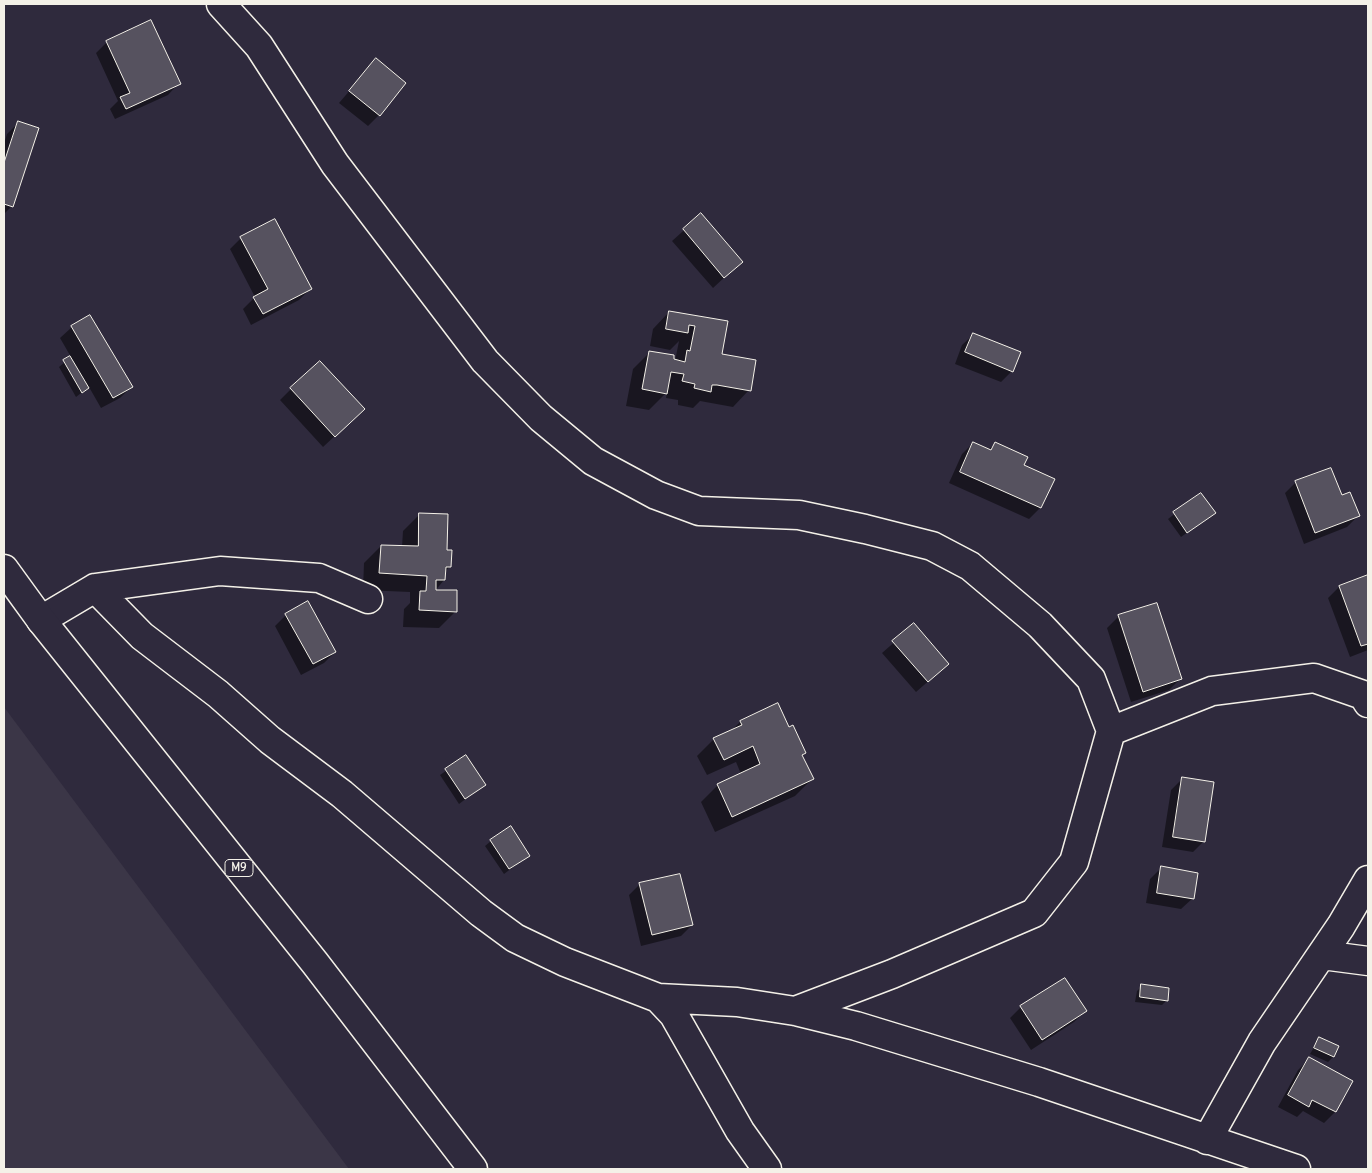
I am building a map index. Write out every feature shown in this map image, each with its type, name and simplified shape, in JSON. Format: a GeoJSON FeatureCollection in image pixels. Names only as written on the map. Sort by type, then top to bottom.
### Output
{"type":"FeatureCollection","features":[{"type":"Feature","properties":{"kind":"street"},"geometry":{"type":"LineString","coordinates":[[221,4],[259,46],[335,164],[485,361],[541,418],[593,461],[656,495],[699,511],[808,517],[932,546],[970,566],[1040,625],[1091,679],[1111,731],[1074,862],[1034,913],[892,974],[795,1011]]}},
{"type":"Feature","properties":{"kind":"street","name":"M9"},"geometry":{"type":"LineString","coordinates":[[4,569],[41,620],[315,963],[473,1169]]}},
{"type":"Feature","properties":{"kind":"street"},"geometry":{"type":"LineString","coordinates":[[41,620],[95,588],[220,571],[319,578],[368,599]]}},
{"type":"Feature","properties":{"kind":"street"},"geometry":{"type":"LineString","coordinates":[[95,588],[142,636],[218,694],[270,740],[342,794],[480,913],[524,942],[565,962],[658,998],[737,1002],[795,1011],[856,1026],[1039,1082],[1296,1169]]}},
{"type":"Feature","properties":{"kind":"street"},"geometry":{"type":"LineString","coordinates":[[1111,731],[1212,692],[1314,678],[1367,697]]}},
{"type":"Feature","properties":{"kind":"street"},"geometry":{"type":"LineString","coordinates":[[1207,1140],[1262,1042],[1322,955],[1368,880]]}},
{"type":"Feature","properties":{"kind":"street"},"geometry":{"type":"LineString","coordinates":[[1322,955],[1368,961]]}},
{"type":"Feature","properties":{"kind":"street"},"geometry":{"type":"LineString","coordinates":[[658,998],[674,1015],[740,1131],[767,1169]]}},
{"type":"Feature","properties":{"kind":"shaded area"},"geometry":{"type":"Polygon","coordinates":[[[4,707],[349,1169],[4,1169],[4,707]]]}},
{"type":"Feature","properties":{"kind":"building"},"geometry":{"type":"Polygon","coordinates":[[[151,20],[181,84],[126,109],[120,97],[130,93],[106,41],[151,20]]]}},
{"type":"Feature","properties":{"kind":"building"},"geometry":{"type":"Polygon","coordinates":[[[376,58],[406,83],[380,116],[349,91],[376,58]]]}},
{"type":"Feature","properties":{"kind":"building"},"geometry":{"type":"Polygon","coordinates":[[[18,121],[39,128],[13,207],[4,204],[4,163],[18,121]]]}},
{"type":"Feature","properties":{"kind":"building"},"geometry":{"type":"Polygon","coordinates":[[[701,213],[743,262],[724,278],[683,229],[701,213]]]}},
{"type":"Feature","properties":{"kind":"building"},"geometry":{"type":"Polygon","coordinates":[[[275,219],[312,289],[263,314],[253,297],[268,289],[240,237],[275,219]]]}},
{"type":"Feature","properties":{"kind":"building"},"geometry":{"type":"Polygon","coordinates":[[[669,311],[728,321],[722,354],[756,360],[751,391],[717,385],[712,385],[711,392],[694,388],[695,384],[682,381],[684,374],[671,372],[667,394],[642,389],[649,351],[674,355],[674,359],[685,362],[687,350],[690,351],[695,326],[689,325],[688,333],[666,329],[669,311]]]}},
{"type":"Feature","properties":{"kind":"building"},"geometry":{"type":"Polygon","coordinates":[[[90,315],[133,387],[113,398],[71,326],[90,315]]]}},
{"type":"Feature","properties":{"kind":"building"},"geometry":{"type":"Polygon","coordinates":[[[973,333],[1021,352],[1013,372],[965,352],[973,333]]]}},
{"type":"Feature","properties":{"kind":"building"},"geometry":{"type":"Polygon","coordinates":[[[70,356],[89,388],[82,393],[63,360],[70,356]]]}},
{"type":"Feature","properties":{"kind":"building"},"geometry":{"type":"Polygon","coordinates":[[[320,361],[365,409],[335,437],[290,388],[320,361]]]}},
{"type":"Feature","properties":{"kind":"building"},"geometry":{"type":"Polygon","coordinates":[[[973,442],[991,450],[995,442],[1028,457],[1024,465],[1055,479],[1041,508],[960,472],[973,442]]]}},
{"type":"Feature","properties":{"kind":"building"},"geometry":{"type":"Polygon","coordinates":[[[1331,468],[1342,495],[1350,492],[1360,516],[1315,533],[1295,481],[1331,468]]]}},
{"type":"Feature","properties":{"kind":"building"},"geometry":{"type":"Polygon","coordinates":[[[1201,493],[1216,513],[1187,533],[1173,512],[1201,493]]]}},
{"type":"Feature","properties":{"kind":"building"},"geometry":{"type":"Polygon","coordinates":[[[419,513],[448,514],[447,550],[452,550],[451,567],[446,567],[445,580],[436,580],[436,590],[457,590],[457,612],[419,610],[420,591],[426,591],[427,576],[379,573],[381,545],[418,546],[419,513]]]}},
{"type":"Feature","properties":{"kind":"building"},"geometry":{"type":"Polygon","coordinates":[[[1368,575],[1368,644],[1361,646],[1339,586],[1368,575]]]}},
{"type":"Feature","properties":{"kind":"building"},"geometry":{"type":"Polygon","coordinates":[[[308,601],[336,652],[313,664],[285,614],[308,601]]]}},
{"type":"Feature","properties":{"kind":"building"},"geometry":{"type":"Polygon","coordinates":[[[1157,603],[1182,679],[1143,692],[1118,615],[1157,603]]]}},
{"type":"Feature","properties":{"kind":"building"},"geometry":{"type":"Polygon","coordinates":[[[914,623],[949,664],[928,682],[892,641],[914,623]]]}},
{"type":"Feature","properties":{"kind":"building"},"geometry":{"type":"Polygon","coordinates":[[[778,703],[789,727],[793,725],[806,753],[802,755],[814,779],[732,817],[717,784],[760,764],[753,746],[724,760],[713,738],[742,725],[740,721],[778,703]]]}},
{"type":"Feature","properties":{"kind":"building"},"geometry":{"type":"Polygon","coordinates":[[[466,755],[486,785],[465,799],[445,769],[466,755]]]}},
{"type":"Feature","properties":{"kind":"building"},"geometry":{"type":"Polygon","coordinates":[[[1182,777],[1214,782],[1205,842],[1173,837],[1182,777]]]}},
{"type":"Feature","properties":{"kind":"building"},"geometry":{"type":"Polygon","coordinates":[[[511,826],[530,856],[509,869],[490,840],[511,826]]]}},
{"type":"Feature","properties":{"kind":"building"},"geometry":{"type":"Polygon","coordinates":[[[1161,866],[1198,873],[1194,899],[1157,893],[1161,866]]]}},
{"type":"Feature","properties":{"kind":"building"},"geometry":{"type":"Polygon","coordinates":[[[680,874],[693,925],[652,935],[639,883],[680,874]]]}},
{"type":"Feature","properties":{"kind":"building"},"geometry":{"type":"Polygon","coordinates":[[[1065,978],[1087,1011],[1042,1040],[1020,1006],[1065,978]]]}},
{"type":"Feature","properties":{"kind":"building"},"geometry":{"type":"Polygon","coordinates":[[[1141,984],[1169,988],[1168,1001],[1140,997],[1141,984]]]}},
{"type":"Feature","properties":{"kind":"building"},"geometry":{"type":"Polygon","coordinates":[[[1319,1037],[1339,1046],[1334,1057],[1314,1048],[1319,1037]]]}},
{"type":"Feature","properties":{"kind":"building"},"geometry":{"type":"Polygon","coordinates":[[[1309,1057],[1353,1081],[1336,1112],[1312,1100],[1309,1107],[1288,1095],[1309,1057]]]}}]}
